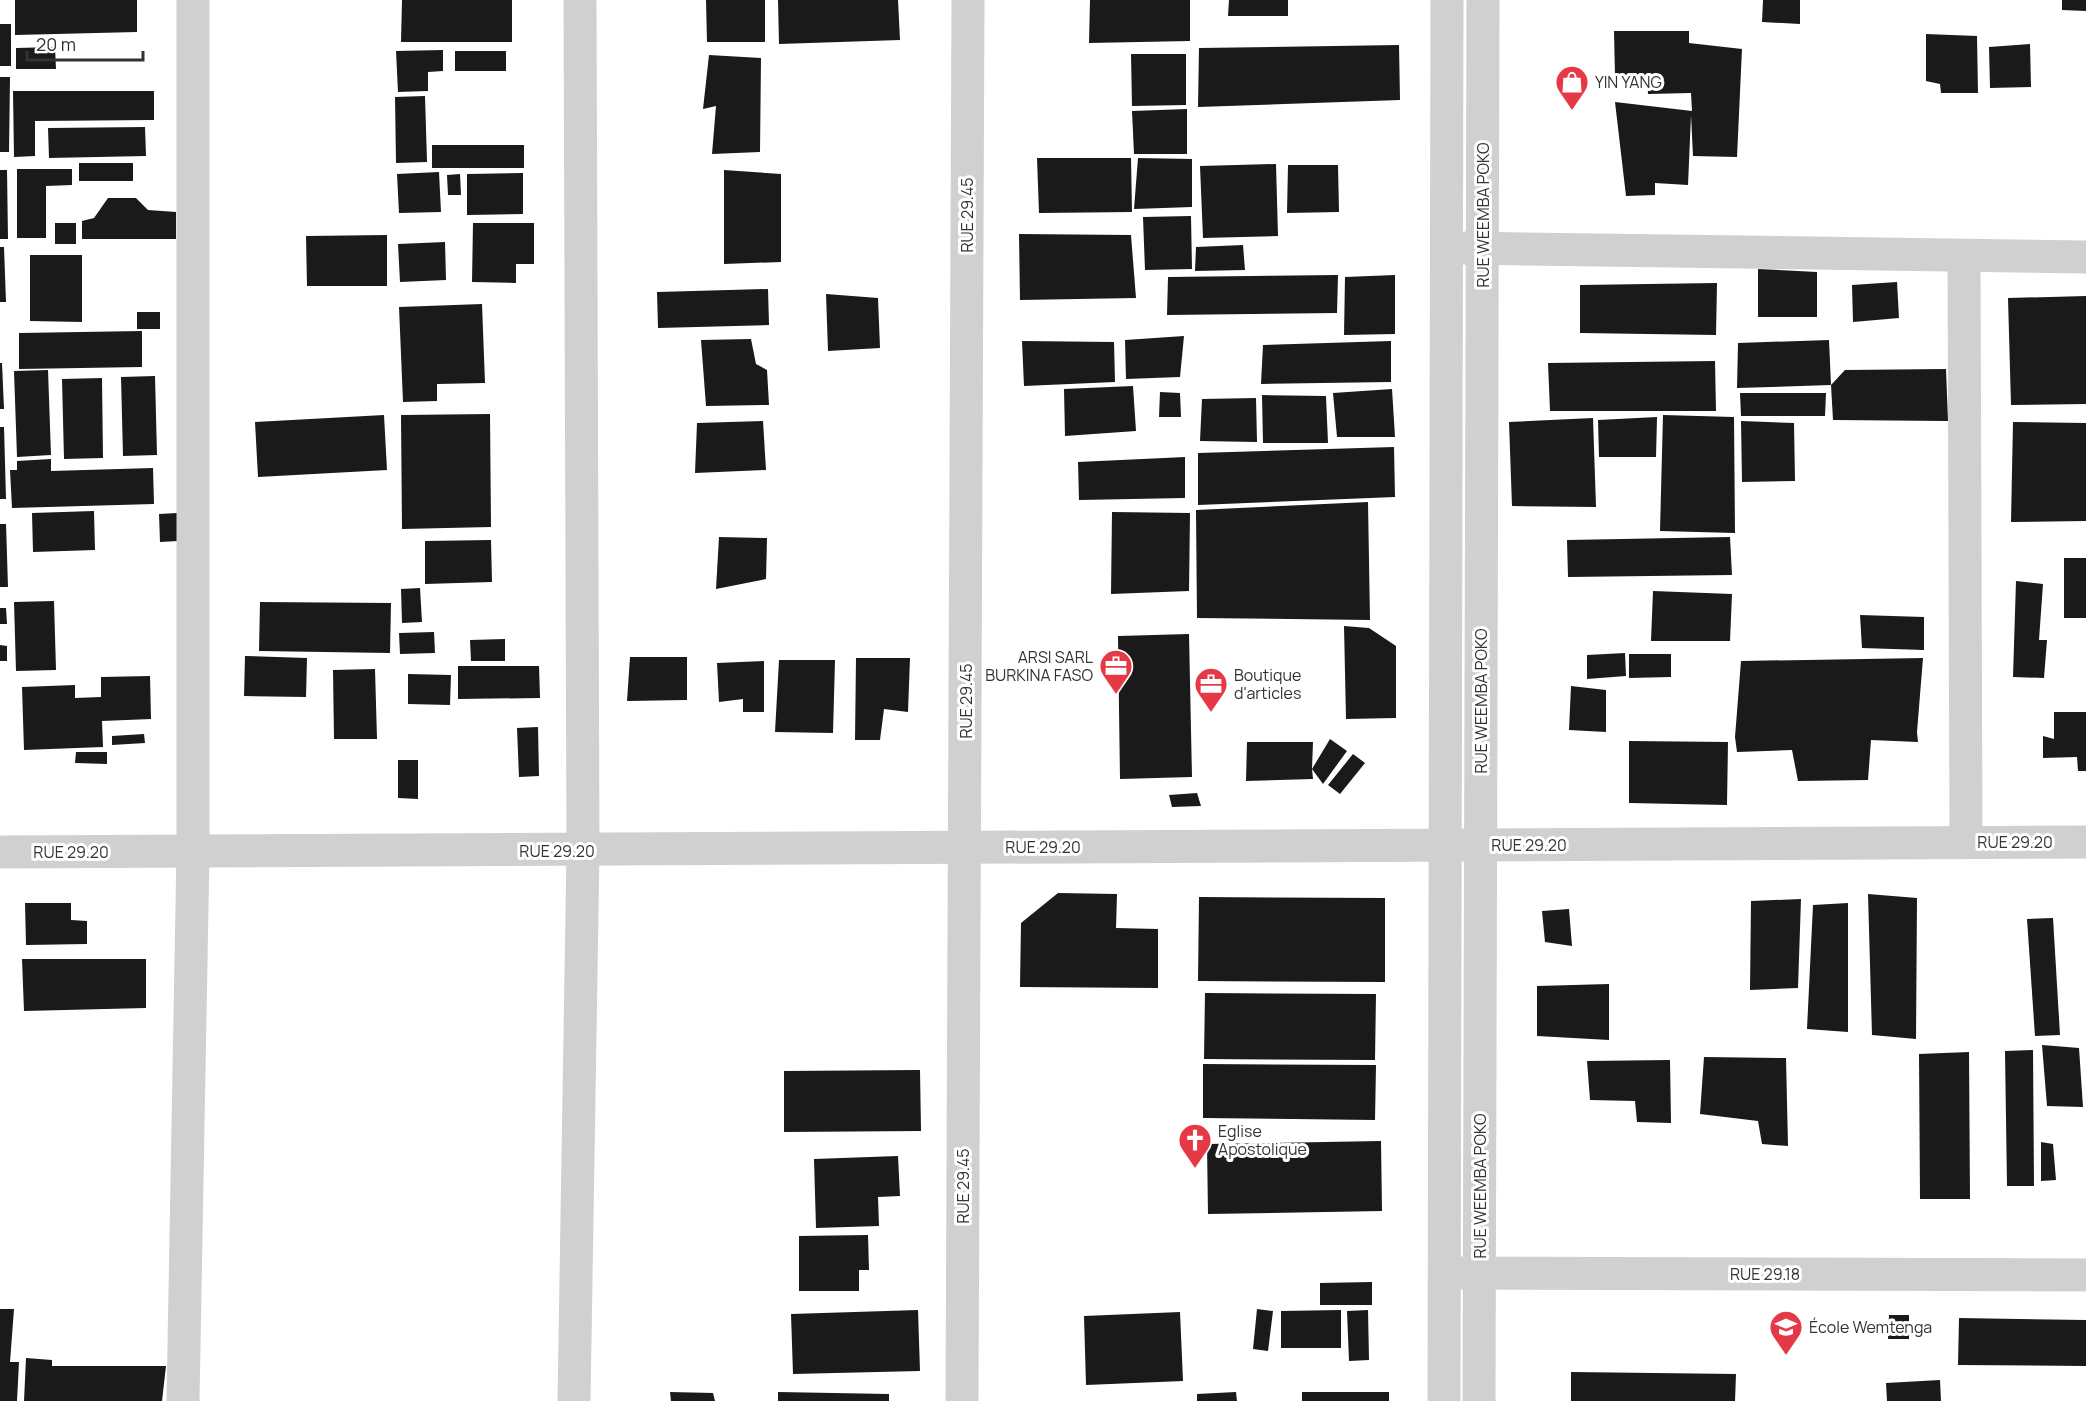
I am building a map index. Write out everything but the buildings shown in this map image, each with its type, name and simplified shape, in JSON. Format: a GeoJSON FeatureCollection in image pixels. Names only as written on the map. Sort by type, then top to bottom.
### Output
{"type":"FeatureCollection","features":[{"type":"Feature","properties":{"kind":"street"},"geometry":{"type":"LineString","coordinates":[[183,1401],[193,851],[193,0]]}},
{"type":"Feature","properties":{"kind":"street"},"geometry":{"type":"LineString","coordinates":[[574,1401],[583,851],[580,0]]}},
{"type":"Feature","properties":{"kind":"street","name":"RUE 29.45"},"geometry":{"type":"LineString","coordinates":[[962,1401],[968,0]]}},
{"type":"Feature","properties":{"kind":"street"},"geometry":{"type":"LineString","coordinates":[[1444,1401],[1447,0]]}},
{"type":"Feature","properties":{"kind":"street","name":"RUE WEEMBA POKO"},"geometry":{"type":"LineString","coordinates":[[1479,1401],[1483,0]]}},
{"type":"Feature","properties":{"kind":"street"},"geometry":{"type":"LineString","coordinates":[[1447,248],[2086,257]]}},
{"type":"Feature","properties":{"kind":"street"},"geometry":{"type":"LineString","coordinates":[[1964,256],[1966,842]]}},
{"type":"Feature","properties":{"kind":"street","name":"RUE 29.20"},"geometry":{"type":"LineString","coordinates":[[0,852],[2086,842]]}},
{"type":"Feature","properties":{"kind":"street","name":"RUE 29.18"},"geometry":{"type":"LineString","coordinates":[[1444,1273],[2086,1275]]}},
{"type":"Feature","properties":{"kind":"place","name":"YIN YANG"},"geometry":{"type":"Point","coordinates":[1572,111]}},
{"type":"Feature","properties":{"kind":"place","name":"ARSI SARL BURKINA FASO"},"geometry":{"type":"Point","coordinates":[1116,695]}},
{"type":"Feature","properties":{"kind":"place","name":"Boutique d'articles"},"geometry":{"type":"Point","coordinates":[1211,713]}},
{"type":"Feature","properties":{"kind":"place","name":"Eglise Apostolique"},"geometry":{"type":"Point","coordinates":[1195,1169]}},
{"type":"Feature","properties":{"kind":"place","name":"École Wemtenga"},"geometry":{"type":"Point","coordinates":[1786,1356]}}]}
